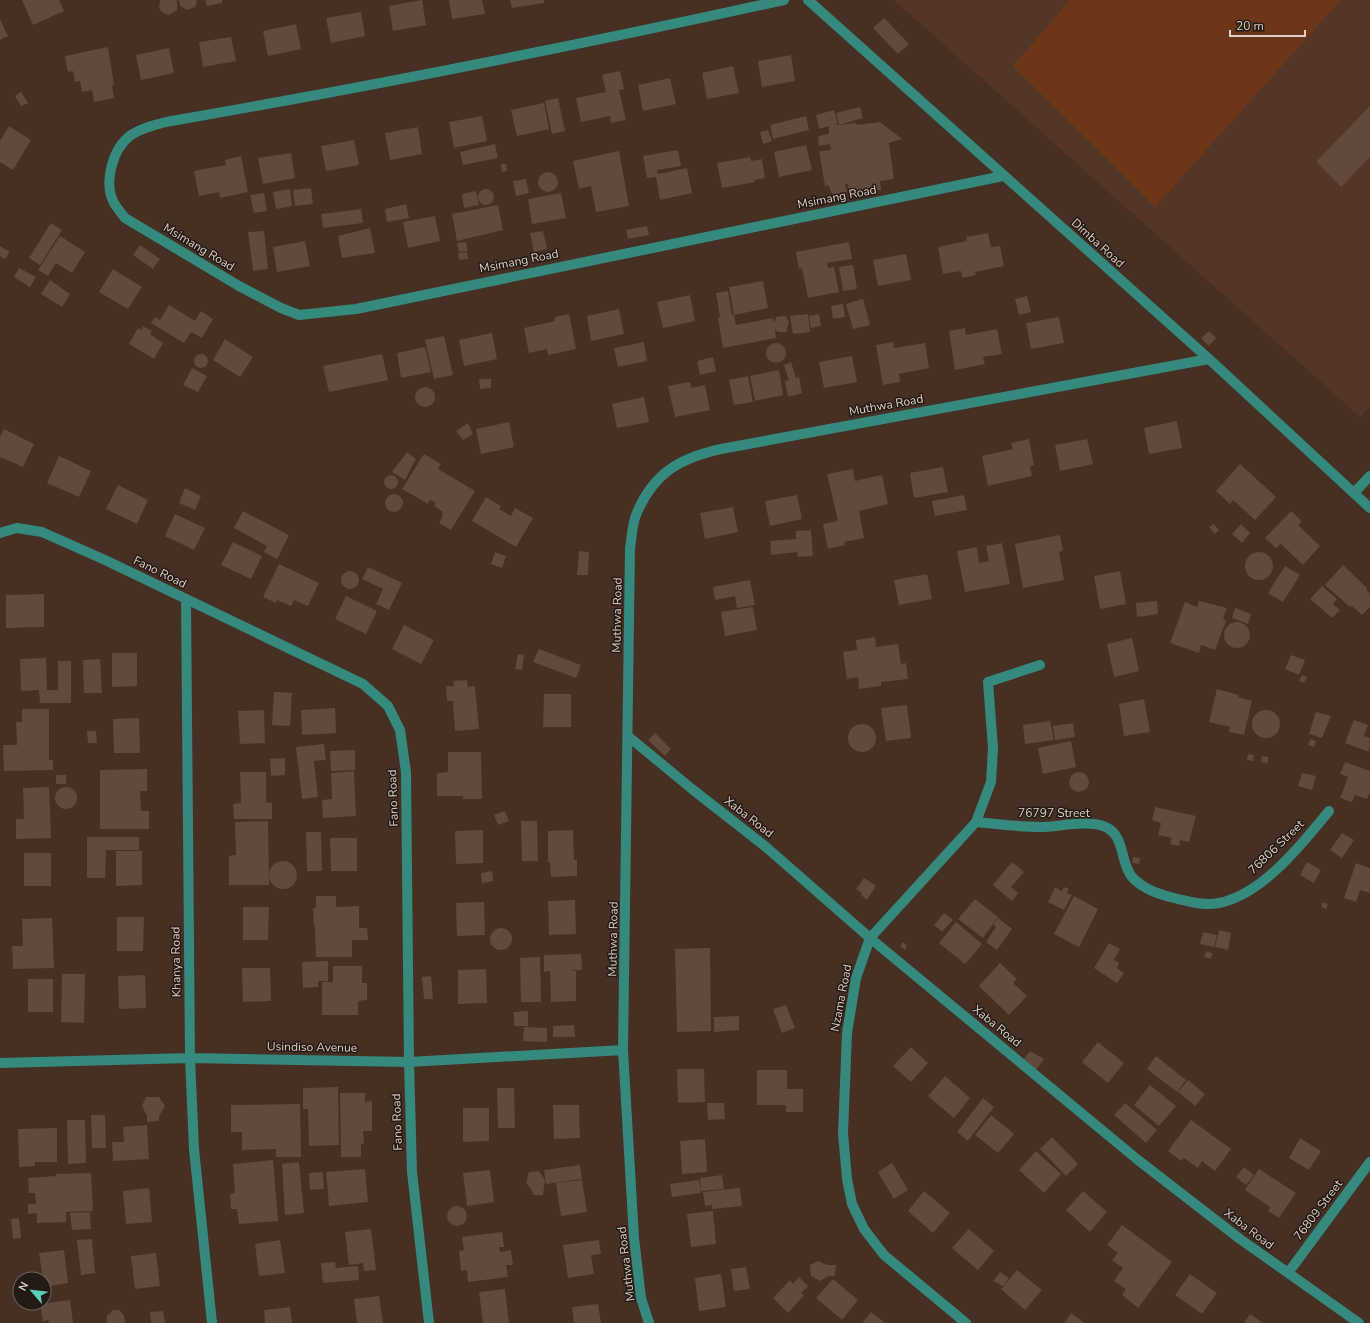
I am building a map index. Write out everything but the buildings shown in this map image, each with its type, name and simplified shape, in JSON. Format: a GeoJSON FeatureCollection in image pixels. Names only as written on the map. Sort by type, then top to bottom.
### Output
{"type":"FeatureCollection","features":[{"type":"Feature","properties":{"kind":"street","name":"Msimang Road"},"geometry":{"type":"LineString","coordinates":[[784,0],[681,23],[344,91],[166,122],[145,128],[130,136],[118,148],[112,163],[110,183],[113,202],[125,218],[239,286],[281,308],[299,315],[356,309],[1003,176]]}},
{"type":"Feature","properties":{"kind":"street","name":"Dimba Road"},"geometry":{"type":"LineString","coordinates":[[808,0],[1209,359],[1370,508]]}},
{"type":"Feature","properties":{"kind":"street","name":"Muthwa Road"},"geometry":{"type":"LineString","coordinates":[[649,1323],[641,1298],[634,1238],[623,1050],[630,548],[636,516],[651,487],[675,464],[697,454],[1209,359]]}},
{"type":"Feature","properties":{"kind":"street"},"geometry":{"type":"LineString","coordinates":[[1354,493],[1370,476]]}},
{"type":"Feature","properties":{"kind":"street","name":"Fano Road"},"geometry":{"type":"LineString","coordinates":[[0,533],[17,528],[42,532],[105,560],[363,684],[388,706],[400,730],[406,772],[409,1062],[412,1172],[429,1323]]}},
{"type":"Feature","properties":{"kind":"street","name":"Khanya Road"},"geometry":{"type":"LineString","coordinates":[[186,599],[190,1058],[194,1149],[212,1323]]}},
{"type":"Feature","properties":{"kind":"street","name":"Nzama Road"},"geometry":{"type":"LineString","coordinates":[[966,1323],[884,1254],[864,1229],[852,1204],[847,1179],[842,1133],[847,1033],[856,978],[870,938],[976,822],[991,782],[993,748],[988,682],[1040,665]]}},
{"type":"Feature","properties":{"kind":"street","name":"Xaba Road"},"geometry":{"type":"LineString","coordinates":[[628,737],[766,847],[870,938],[1138,1160],[1288,1273],[1359,1323]]}},
{"type":"Feature","properties":{"kind":"street","name":"76806 Street"},"geometry":{"type":"LineString","coordinates":[[1238,897],[1268,877],[1302,844],[1329,811]]}},
{"type":"Feature","properties":{"kind":"street","name":"76797 Street"},"geometry":{"type":"LineString","coordinates":[[976,822],[1016,826],[1102,826],[1116,835],[1131,876],[1146,889],[1170,897],[1201,904],[1219,903],[1238,897]]}},
{"type":"Feature","properties":{"kind":"street","name":"Usindiso Avenue"},"geometry":{"type":"LineString","coordinates":[[0,1063],[190,1058],[409,1062],[623,1050]]}},
{"type":"Feature","properties":{"kind":"street","name":"76809 Street"},"geometry":{"type":"LineString","coordinates":[[1288,1273],[1370,1162]]}},
{"type":"Feature","properties":{"kind":"shaded area"},"geometry":{"type":"Polygon","coordinates":[[[894,0],[1370,0],[1370,407],[1360,417],[894,0]]]}},
{"type":"Feature","properties":{"kind":"shaded area"},"geometry":{"type":"Polygon","coordinates":[[[1070,0],[1341,0],[1155,207],[1013,66],[1070,0]]]}}]}
